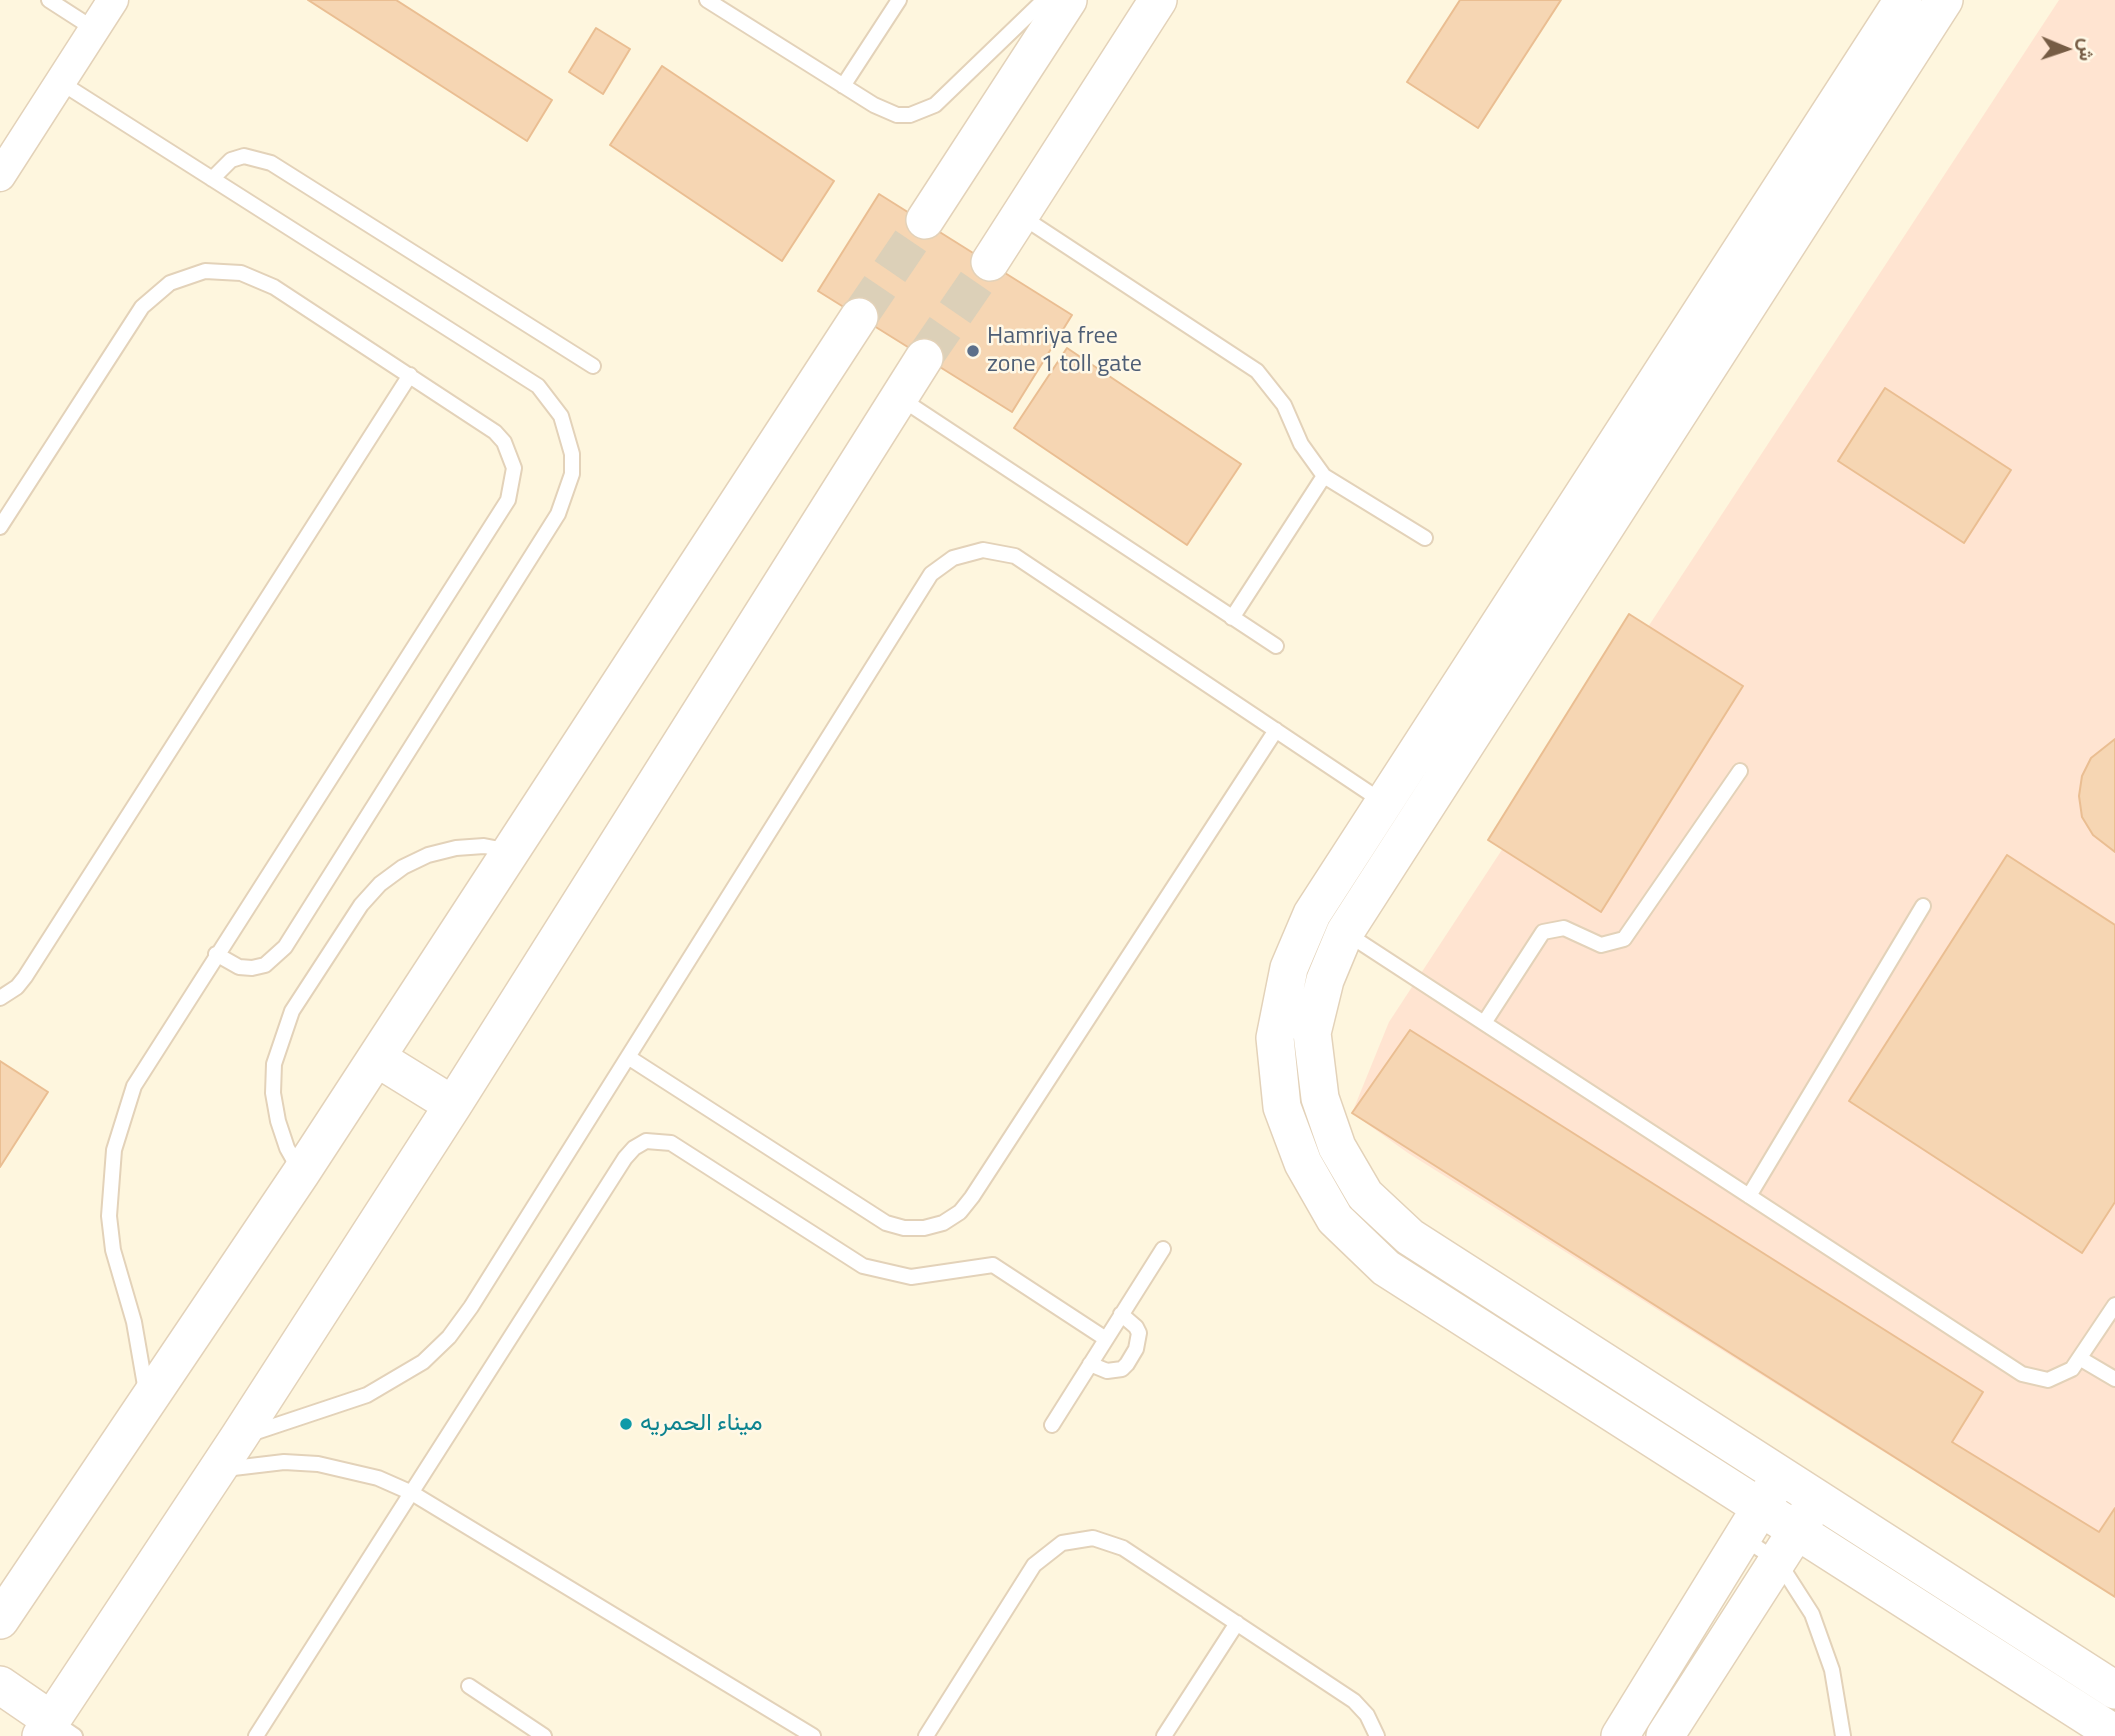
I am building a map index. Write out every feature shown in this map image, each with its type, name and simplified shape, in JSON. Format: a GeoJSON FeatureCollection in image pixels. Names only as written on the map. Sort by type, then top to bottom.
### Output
{"type":"FeatureCollection","features":[{"type":"Feature","properties":{"kind":"street"},"geometry":{"type":"LineString","coordinates":[[0,176],[113,0]]}},
{"type":"Feature","properties":{"kind":"street"},"geometry":{"type":"LineString","coordinates":[[925,220],[1068,0]]}},
{"type":"Feature","properties":{"kind":"street"},"geometry":{"type":"LineString","coordinates":[[990,262],[1158,0]]}},
{"type":"Feature","properties":{"kind":"street"},"geometry":{"type":"LineString","coordinates":[[1903,0],[1399,812],[1325,980],[1312,1033],[1320,1098],[1337,1147],[1365,1195],[1410,1237],[1782,1473],[2115,1690]]}},
{"type":"Feature","properties":{"kind":"street"},"geometry":{"type":"LineString","coordinates":[[1944,0],[1399,812],[1312,914],[1289,968],[1275,1038],[1282,1107],[1303,1163],[1335,1219],[1386,1268],[2115,1734]]}},
{"type":"Feature","properties":{"kind":"street"},"geometry":{"type":"LineString","coordinates":[[0,1620],[377,1058],[859,317]]}},
{"type":"Feature","properties":{"kind":"street"},"geometry":{"type":"LineString","coordinates":[[0,1685],[56,1731],[217,1471],[453,1105],[924,358]]}},
{"type":"Feature","properties":{"kind":"street"},"geometry":{"type":"LineString","coordinates":[[377,1058],[453,1105]]}},
{"type":"Feature","properties":{"kind":"street"},"geometry":{"type":"LineString","coordinates":[[1620,1736],[1782,1473]]}},
{"type":"Feature","properties":{"kind":"street"},"geometry":{"type":"LineString","coordinates":[[1665,1736],[1818,1497]]}},
{"type":"Feature","properties":{"kind":"lane"},"geometry":{"type":"LineString","coordinates":[[49,0],[94,29]]}},
{"type":"Feature","properties":{"kind":"lane"},"geometry":{"type":"LineString","coordinates":[[707,0],[843,86],[897,115],[923,112],[935,105],[1044,0]]}},
{"type":"Feature","properties":{"kind":"lane"},"geometry":{"type":"LineString","coordinates":[[843,86],[899,0]]}},
{"type":"Feature","properties":{"kind":"lane"},"geometry":{"type":"LineString","coordinates":[[60,82],[538,386],[561,416],[572,454],[572,474],[558,514],[285,947],[265,965],[252,968],[239,967],[216,954]]}},
{"type":"Feature","properties":{"kind":"lane"},"geometry":{"type":"LineString","coordinates":[[212,179],[231,160],[244,156],[271,163],[593,366]]}},
{"type":"Feature","properties":{"kind":"lane"},"geometry":{"type":"LineString","coordinates":[[1020,215],[1257,371],[1284,405],[1306,453],[1324,476],[1425,538]]}},
{"type":"Feature","properties":{"kind":"lane"},"geometry":{"type":"LineString","coordinates":[[0,527],[142,307],[155,293],[186,275],[223,270],[258,278],[495,432],[504,442],[514,468],[509,500],[216,954],[135,1086],[114,1150],[109,1216],[113,1250],[134,1322],[148,1403]]}},
{"type":"Feature","properties":{"kind":"lane"},"geometry":{"type":"LineString","coordinates":[[0,998],[17,988],[25,977],[410,375]]}},
{"type":"Feature","properties":{"kind":"lane"},"geometry":{"type":"LineString","coordinates":[[898,397],[1276,646]]}},
{"type":"Feature","properties":{"kind":"lane"},"geometry":{"type":"LineString","coordinates":[[1232,618],[1324,476]]}},
{"type":"Feature","properties":{"kind":"lane"},"geometry":{"type":"LineString","coordinates":[[239,1437],[367,1395],[423,1362],[449,1336],[471,1307],[932,574],[953,558],[983,550],[1015,556],[1399,812]]}},
{"type":"Feature","properties":{"kind":"lane"},"geometry":{"type":"LineString","coordinates":[[628,1057],[886,1223],[904,1228],[924,1228],[943,1223],[960,1212],[972,1197],[1276,730]]}},
{"type":"Feature","properties":{"kind":"lane"},"geometry":{"type":"LineString","coordinates":[[1484,1023],[1543,932],[1564,928],[1601,945],[1624,939],[1740,771]]}},
{"type":"Feature","properties":{"kind":"lane"},"geometry":{"type":"LineString","coordinates":[[301,1173],[287,1148],[273,1093],[274,1064],[281,1037],[299,1000],[361,905],[380,884],[403,867],[428,855],[456,848],[484,846],[512,851]]}},
{"type":"Feature","properties":{"kind":"lane"},"geometry":{"type":"LineString","coordinates":[[1749,1196],[1923,906]]}},
{"type":"Feature","properties":{"kind":"lane"},"geometry":{"type":"LineString","coordinates":[[1345,932],[2022,1374],[2048,1380],[2072,1370],[2115,1305]]}},
{"type":"Feature","properties":{"kind":"lane"},"geometry":{"type":"LineString","coordinates":[[256,1736],[625,1158],[634,1148],[646,1142],[671,1143],[863,1266],[911,1277],[993,1265],[1106,1339]]}},
{"type":"Feature","properties":{"kind":"lane"},"geometry":{"type":"LineString","coordinates":[[1052,1425],[1163,1249]]}},
{"type":"Feature","properties":{"kind":"lane"},"geometry":{"type":"LineString","coordinates":[[1090,1364],[1107,1371],[1122,1369],[1127,1364],[1136,1349],[1139,1334],[1136,1327],[1121,1314]]}},
{"type":"Feature","properties":{"kind":"lane"},"geometry":{"type":"LineString","coordinates":[[2081,1359],[2115,1379]]}},
{"type":"Feature","properties":{"kind":"lane"},"geometry":{"type":"LineString","coordinates":[[217,1471],[261,1464],[318,1464],[378,1478],[412,1493],[813,1736]]}},
{"type":"Feature","properties":{"kind":"lane"},"geometry":{"type":"LineString","coordinates":[[1743,1538],[1778,1561],[1798,1588],[1824,1641],[1832,1670],[1843,1736]]}},
{"type":"Feature","properties":{"kind":"lane"},"geometry":{"type":"LineString","coordinates":[[926,1736],[1034,1565],[1062,1544],[1077,1539],[1108,1541],[1237,1623],[1354,1702],[1367,1715],[1377,1736]]}},
{"type":"Feature","properties":{"kind":"lane"},"geometry":{"type":"LineString","coordinates":[[1164,1736],[1237,1623]]}},
{"type":"Feature","properties":{"kind":"lane"},"geometry":{"type":"LineString","coordinates":[[469,1686],[544,1736]]}},
{"type":"Feature","properties":{"kind":"shaded area"},"geometry":{"type":"Polygon","coordinates":[[[2059,0],[2115,0],[2115,1597],[1408,1153],[1352,1113],[1389,1022],[2059,0]]]}},
{"type":"Feature","properties":{"kind":"building"},"geometry":{"type":"Polygon","coordinates":[[[308,0],[396,0],[552,100],[527,141],[308,0]]]}},
{"type":"Feature","properties":{"kind":"building"},"geometry":{"type":"Polygon","coordinates":[[[1460,0],[1561,0],[1478,128],[1407,82],[1460,0]]]}},
{"type":"Feature","properties":{"kind":"building"},"geometry":{"type":"Polygon","coordinates":[[[596,28],[630,49],[603,94],[569,72],[596,28]]]}},
{"type":"Feature","properties":{"kind":"building"},"geometry":{"type":"Polygon","coordinates":[[[662,66],[834,181],[782,261],[610,145],[662,66]]]}},
{"type":"Feature","properties":{"kind":"building"},"geometry":{"type":"Polygon","coordinates":[[[879,194],[1072,315],[1012,412],[818,291],[879,194]]]}},
{"type":"Feature","properties":{"kind":"building"},"geometry":{"type":"Polygon","coordinates":[[[1067,348],[1241,464],[1187,545],[1014,428],[1067,348]]]}},
{"type":"Feature","properties":{"kind":"building"},"geometry":{"type":"Polygon","coordinates":[[[1885,388],[2011,470],[1964,543],[1838,461],[1885,388]]]}},
{"type":"Feature","properties":{"kind":"building"},"geometry":{"type":"Polygon","coordinates":[[[1629,614],[1743,686],[1601,912],[1488,840],[1629,614]]]}},
{"type":"Feature","properties":{"kind":"building"},"geometry":{"type":"Polygon","coordinates":[[[2115,739],[2115,852],[2093,835],[2082,817],[2079,796],[2082,776],[2091,758],[2115,739]]]}},
{"type":"Feature","properties":{"kind":"building"},"geometry":{"type":"Polygon","coordinates":[[[2007,855],[2115,925],[2115,1202],[2082,1253],[1849,1101],[2007,855]]]}},
{"type":"Feature","properties":{"kind":"building"},"geometry":{"type":"Polygon","coordinates":[[[1410,1030],[1983,1392],[1952,1442],[2099,1532],[2115,1508],[2115,1597],[1352,1113],[1410,1030]]]}},
{"type":"Feature","properties":{"kind":"building"},"geometry":{"type":"Polygon","coordinates":[[[0,1061],[48,1092],[0,1167],[0,1061]]]}},
{"type":"Feature","properties":{"kind":"tunnel"},"geometry":{"type":"LineString","coordinates":[[859,317],[925,220]]}},
{"type":"Feature","properties":{"kind":"tunnel"},"geometry":{"type":"LineString","coordinates":[[924,358],[990,262]]}},
{"type":"Feature","properties":{"kind":"place","name":"Hamriya free zone 1 toll gate"},"geometry":{"type":"Point","coordinates":[973,351]}},
{"type":"Feature","properties":{"kind":"place","name":"ميناء الحمريه"},"geometry":{"type":"Point","coordinates":[626,1424]}}]}
